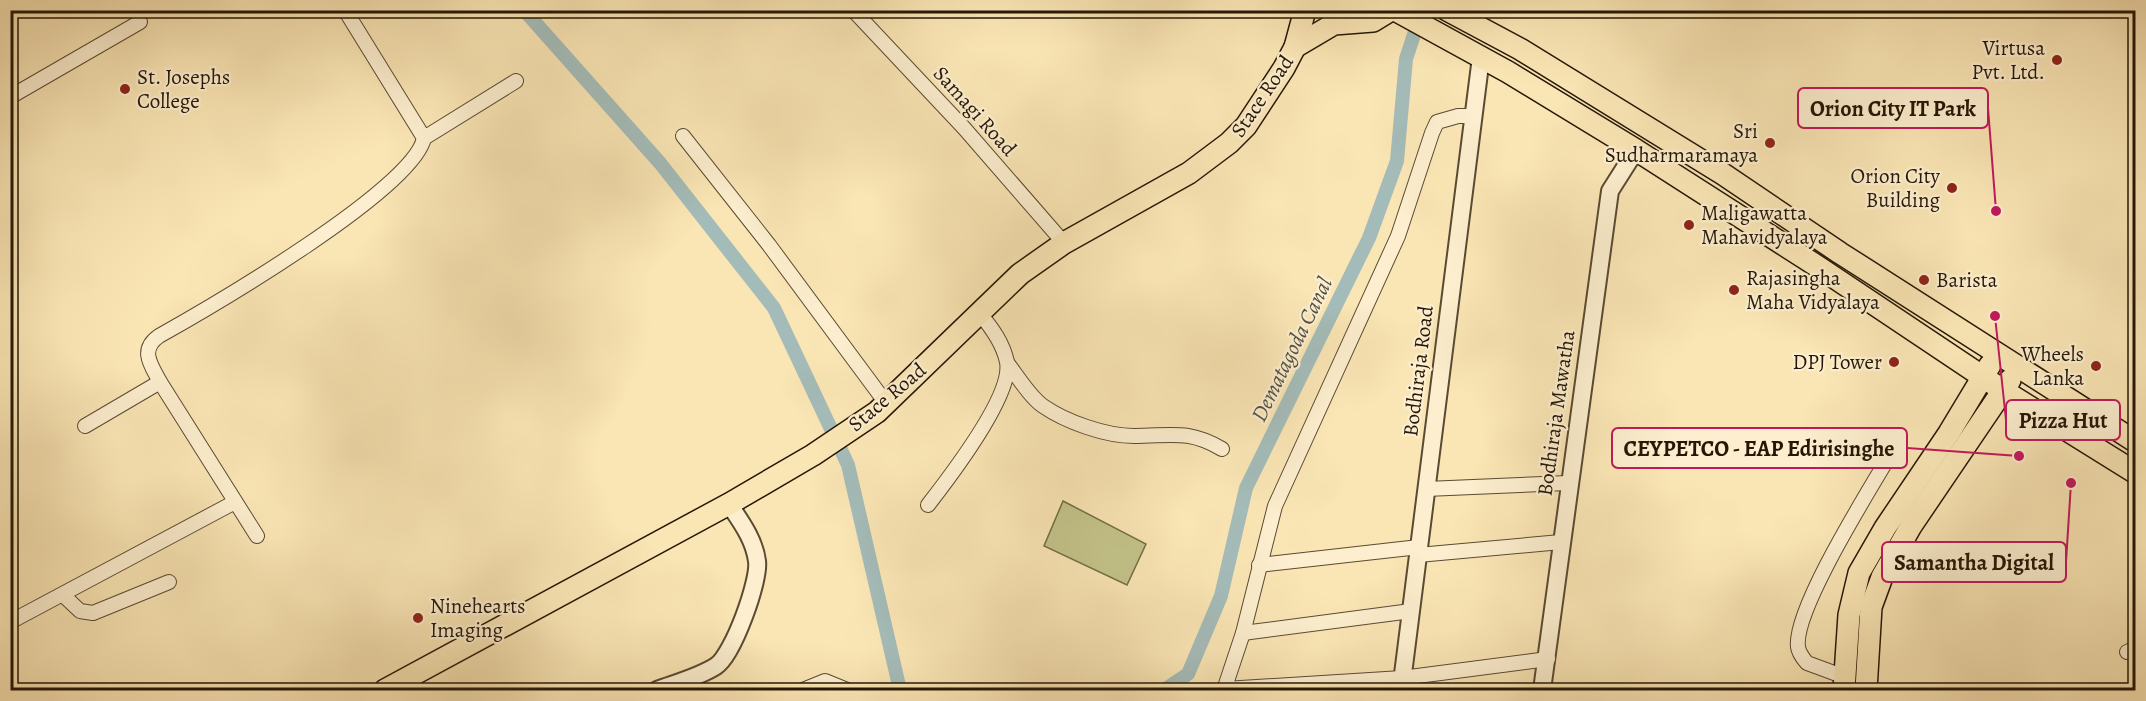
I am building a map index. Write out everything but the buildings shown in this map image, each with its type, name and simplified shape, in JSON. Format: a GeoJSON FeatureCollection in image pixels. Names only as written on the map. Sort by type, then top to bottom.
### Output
{"type":"FeatureCollection","features":[{"type":"Feature","properties":{"kind":"main road","name":"Stace Road"},"geometry":{"type":"LineString","coordinates":[[385,690],[729,504],[813,455],[870,417],[1020,274],[1064,243],[1189,173],[1229,143],[1246,126],[1262,103],[1295,46],[1305,10]]}},
{"type":"Feature","properties":{"kind":"main road"},"geometry":{"type":"LineString","coordinates":[[1295,46],[1335,24],[1373,21],[1395,11],[1481,57],[1636,150],[1820,268],[2004,391],[2136,473]]}},
{"type":"Feature","properties":{"kind":"main road"},"geometry":{"type":"LineString","coordinates":[[1451,13],[1520,49],[1723,174],[1997,355],[2136,442]]}},
{"type":"Feature","properties":{"kind":"main road"},"geometry":{"type":"LineString","coordinates":[[1845,684],[1851,603],[1859,573],[1880,536],[1950,433],[1997,355]]}},
{"type":"Feature","properties":{"kind":"main road"},"geometry":{"type":"LineString","coordinates":[[1866,690],[1871,608],[1882,577],[1918,516],[2019,367]]}},
{"type":"Feature","properties":{"kind":"street"},"geometry":{"type":"LineString","coordinates":[[345,10],[424,138]]}},
{"type":"Feature","properties":{"kind":"street","name":"Samagi Road"},"geometry":{"type":"LineString","coordinates":[[853,10],[964,128],[1064,243]]}},
{"type":"Feature","properties":{"kind":"street"},"geometry":{"type":"LineString","coordinates":[[10,97],[140,22]]}},
{"type":"Feature","properties":{"kind":"street","name":"Bodhiraja Road"},"geometry":{"type":"LineString","coordinates":[[1402,684],[1481,57]]}},
{"type":"Feature","properties":{"kind":"street"},"geometry":{"type":"LineString","coordinates":[[257,536],[160,382],[147,357],[149,345],[153,339],[279,264],[349,216],[404,168],[419,150],[424,138],[516,81]]}},
{"type":"Feature","properties":{"kind":"street"},"geometry":{"type":"LineString","coordinates":[[1473,116],[1458,116],[1437,122],[1398,236],[1275,506],[1243,633],[1225,690],[1402,684],[1548,659]]}},
{"type":"Feature","properties":{"kind":"street"},"geometry":{"type":"LineString","coordinates":[[682,136],[769,245],[886,403]]}},
{"type":"Feature","properties":{"kind":"street","name":"Bodhiraja Mawatha"},"geometry":{"type":"LineString","coordinates":[[1542,690],[1548,659],[1568,483],[1610,191],[1636,150]]}},
{"type":"Feature","properties":{"kind":"street"},"geometry":{"type":"LineString","coordinates":[[980,314],[1003,346],[1008,364],[1042,406],[1095,430],[1130,436],[1202,437],[1222,449]]}},
{"type":"Feature","properties":{"kind":"street"},"geometry":{"type":"LineString","coordinates":[[928,505],[975,443],[1004,380],[1008,364]]}},
{"type":"Feature","properties":{"kind":"street"},"geometry":{"type":"LineString","coordinates":[[85,426],[160,382]]}},
{"type":"Feature","properties":{"kind":"street"},"geometry":{"type":"LineString","coordinates":[[1845,684],[1807,663],[1801,657],[1798,635],[1824,569],[1893,450]]}},
{"type":"Feature","properties":{"kind":"street"},"geometry":{"type":"LineString","coordinates":[[1426,489],[1568,483]]}},
{"type":"Feature","properties":{"kind":"street"},"geometry":{"type":"LineString","coordinates":[[10,622],[235,502]]}},
{"type":"Feature","properties":{"kind":"street"},"geometry":{"type":"LineString","coordinates":[[657,690],[716,666],[728,655],[758,564],[753,542],[729,504]]}},
{"type":"Feature","properties":{"kind":"street"},"geometry":{"type":"LineString","coordinates":[[1259,565],[1418,551],[1561,542]]}},
{"type":"Feature","properties":{"kind":"street"},"geometry":{"type":"LineString","coordinates":[[63,595],[80,611],[93,613],[169,582]]}},
{"type":"Feature","properties":{"kind":"street"},"geometry":{"type":"LineString","coordinates":[[1243,633],[1411,611]]}},
{"type":"Feature","properties":{"kind":"street"},"geometry":{"type":"LineString","coordinates":[[803,690],[825,681],[847,690]]}},
{"type":"Feature","properties":{"kind":"green space"},"geometry":{"type":"Polygon","coordinates":[[[1063,501],[1146,544],[1127,585],[1044,546],[1063,501]]]}},
{"type":"Feature","properties":{"kind":"waterway"},"geometry":{"type":"LineString","coordinates":[[524,10],[660,163],[774,308],[848,465],[900,690]]}},
{"type":"Feature","properties":{"kind":"waterway","name":"Dematagoda Canal"},"geometry":{"type":"LineString","coordinates":[[1164,690],[1188,674],[1221,596],[1246,488],[1369,238],[1397,161],[1406,59],[1422,10]]}},
{"type":"Feature","properties":{"kind":"place","name":"Virtusa Pvt. Ltd."},"geometry":{"type":"Point","coordinates":[2057,60]}},
{"type":"Feature","properties":{"kind":"place","name":"St. Josephs College"},"geometry":{"type":"Point","coordinates":[125,89]}},
{"type":"Feature","properties":{"kind":"place","name":"Sri Sudharmaramaya"},"geometry":{"type":"Point","coordinates":[1770,143]}},
{"type":"Feature","properties":{"kind":"place","name":"Orion City Building"},"geometry":{"type":"Point","coordinates":[1952,188]}},
{"type":"Feature","properties":{"kind":"place","name":"Orion City IT Park"},"geometry":{"type":"Point","coordinates":[1996,211]}},
{"type":"Feature","properties":{"kind":"place","name":"Maligawatta Mahavidyalaya"},"geometry":{"type":"Point","coordinates":[1689,225]}},
{"type":"Feature","properties":{"kind":"place","name":"Barista"},"geometry":{"type":"Point","coordinates":[1924,280]}},
{"type":"Feature","properties":{"kind":"place","name":"Rajasingha Maha Vidyalaya"},"geometry":{"type":"Point","coordinates":[1734,290]}},
{"type":"Feature","properties":{"kind":"place","name":"Pizza Hut"},"geometry":{"type":"Point","coordinates":[1995,316]}},
{"type":"Feature","properties":{"kind":"place","name":"DPJ Tower"},"geometry":{"type":"Point","coordinates":[1894,362]}},
{"type":"Feature","properties":{"kind":"place","name":"Wheels Lanka"},"geometry":{"type":"Point","coordinates":[2096,366]}},
{"type":"Feature","properties":{"kind":"place","name":"CEYPETCO - EAP Edirisinghe"},"geometry":{"type":"Point","coordinates":[2019,456]}},
{"type":"Feature","properties":{"kind":"place","name":"Samantha Digital"},"geometry":{"type":"Point","coordinates":[2071,483]}},
{"type":"Feature","properties":{"kind":"place","name":"Ninehearts Imaging"},"geometry":{"type":"Point","coordinates":[418,618]}}]}
